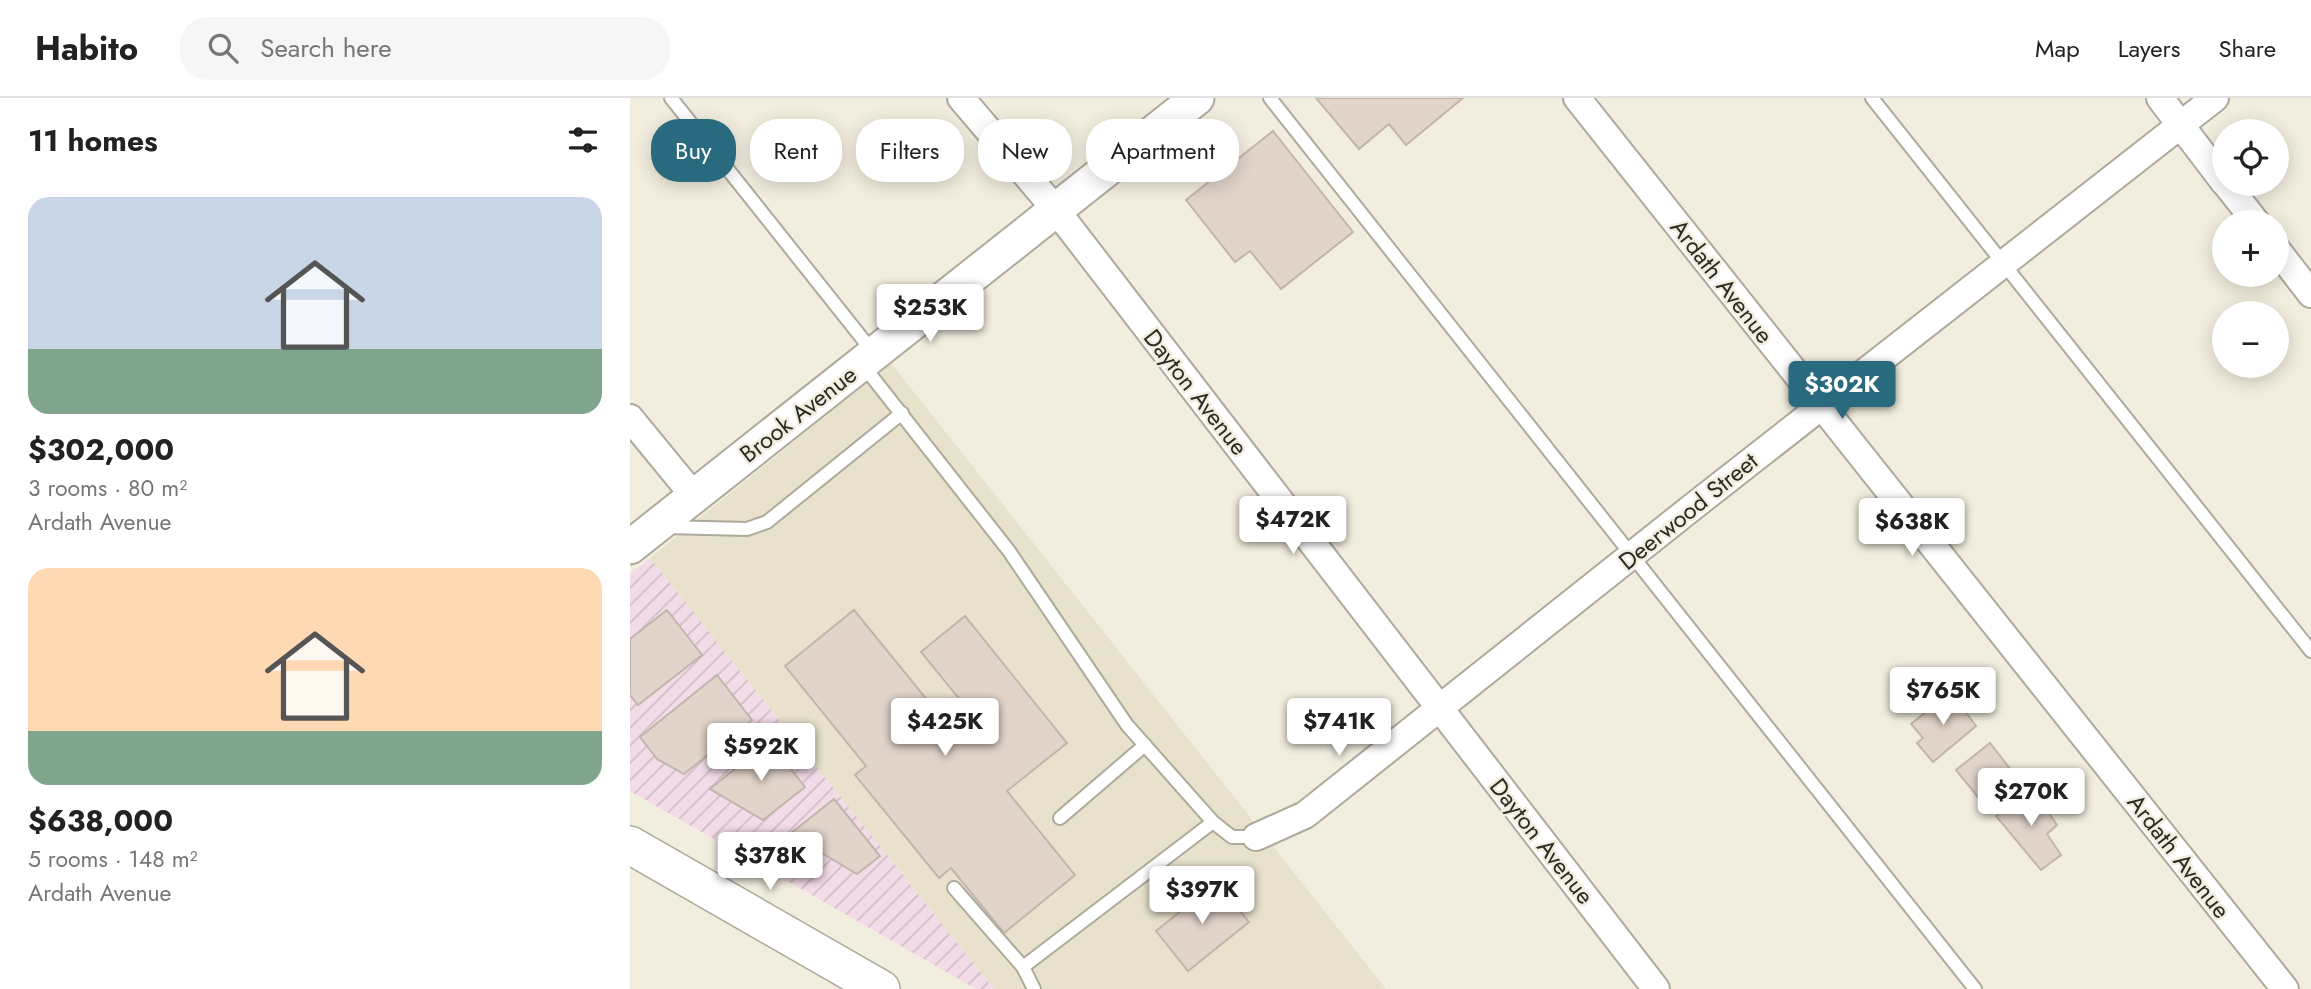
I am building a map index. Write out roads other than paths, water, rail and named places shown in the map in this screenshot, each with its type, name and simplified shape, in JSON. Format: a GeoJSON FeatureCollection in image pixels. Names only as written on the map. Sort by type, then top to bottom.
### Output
{"type":"FeatureCollection","features":[{"type":"Feature","properties":{"kind":"main road"},"geometry":{"type":"LineString","coordinates":[[630,845],[881,989]]}},
{"type":"Feature","properties":{"kind":"street","name":"Dayton Avenue"},"geometry":{"type":"LineString","coordinates":[[961,98],[1056,210],[1657,989]]}},
{"type":"Feature","properties":{"kind":"street","name":"Brook Avenue"},"geometry":{"type":"LineString","coordinates":[[643,537],[1197,98]]}},
{"type":"Feature","properties":{"kind":"street","name":"Ardath Avenue"},"geometry":{"type":"LineString","coordinates":[[1577,98],[2285,989]]}},
{"type":"Feature","properties":{"kind":"street"},"geometry":{"type":"LineString","coordinates":[[2160,98],[2212,166]]}},
{"type":"Feature","properties":{"kind":"street","name":"Deerwood Street"},"geometry":{"type":"LineString","coordinates":[[1256,837],[1305,816],[2215,98]]}},
{"type":"Feature","properties":{"kind":"street"},"geometry":{"type":"LineString","coordinates":[[2235,196],[2246,210]]}},
{"type":"Feature","properties":{"kind":"street"},"geometry":{"type":"LineString","coordinates":[[2289,266],[2311,294]]}},
{"type":"Feature","properties":{"kind":"street"},"geometry":{"type":"LineString","coordinates":[[630,418],[694,496]]}},
{"type":"Feature","properties":{"kind":"lane"},"geometry":{"type":"LineString","coordinates":[[671,98],[868,358],[902,413],[1009,551],[1127,725],[1213,822],[1232,837],[1256,837]]}},
{"type":"Feature","properties":{"kind":"lane"},"geometry":{"type":"LineString","coordinates":[[1270,98],[1975,989]]}},
{"type":"Feature","properties":{"kind":"lane"},"geometry":{"type":"LineString","coordinates":[[1872,98],[2311,651]]}},
{"type":"Feature","properties":{"kind":"lane"},"geometry":{"type":"LineString","coordinates":[[643,537],[747,529],[767,522],[902,413]]}},
{"type":"Feature","properties":{"kind":"lane"},"geometry":{"type":"LineString","coordinates":[[1059,818],[1144,745]]}},
{"type":"Feature","properties":{"kind":"lane"},"geometry":{"type":"LineString","coordinates":[[1023,967],[1213,822]]}},
{"type":"Feature","properties":{"kind":"lane"},"geometry":{"type":"LineString","coordinates":[[954,888],[1023,967],[1034,989]]}}]}
